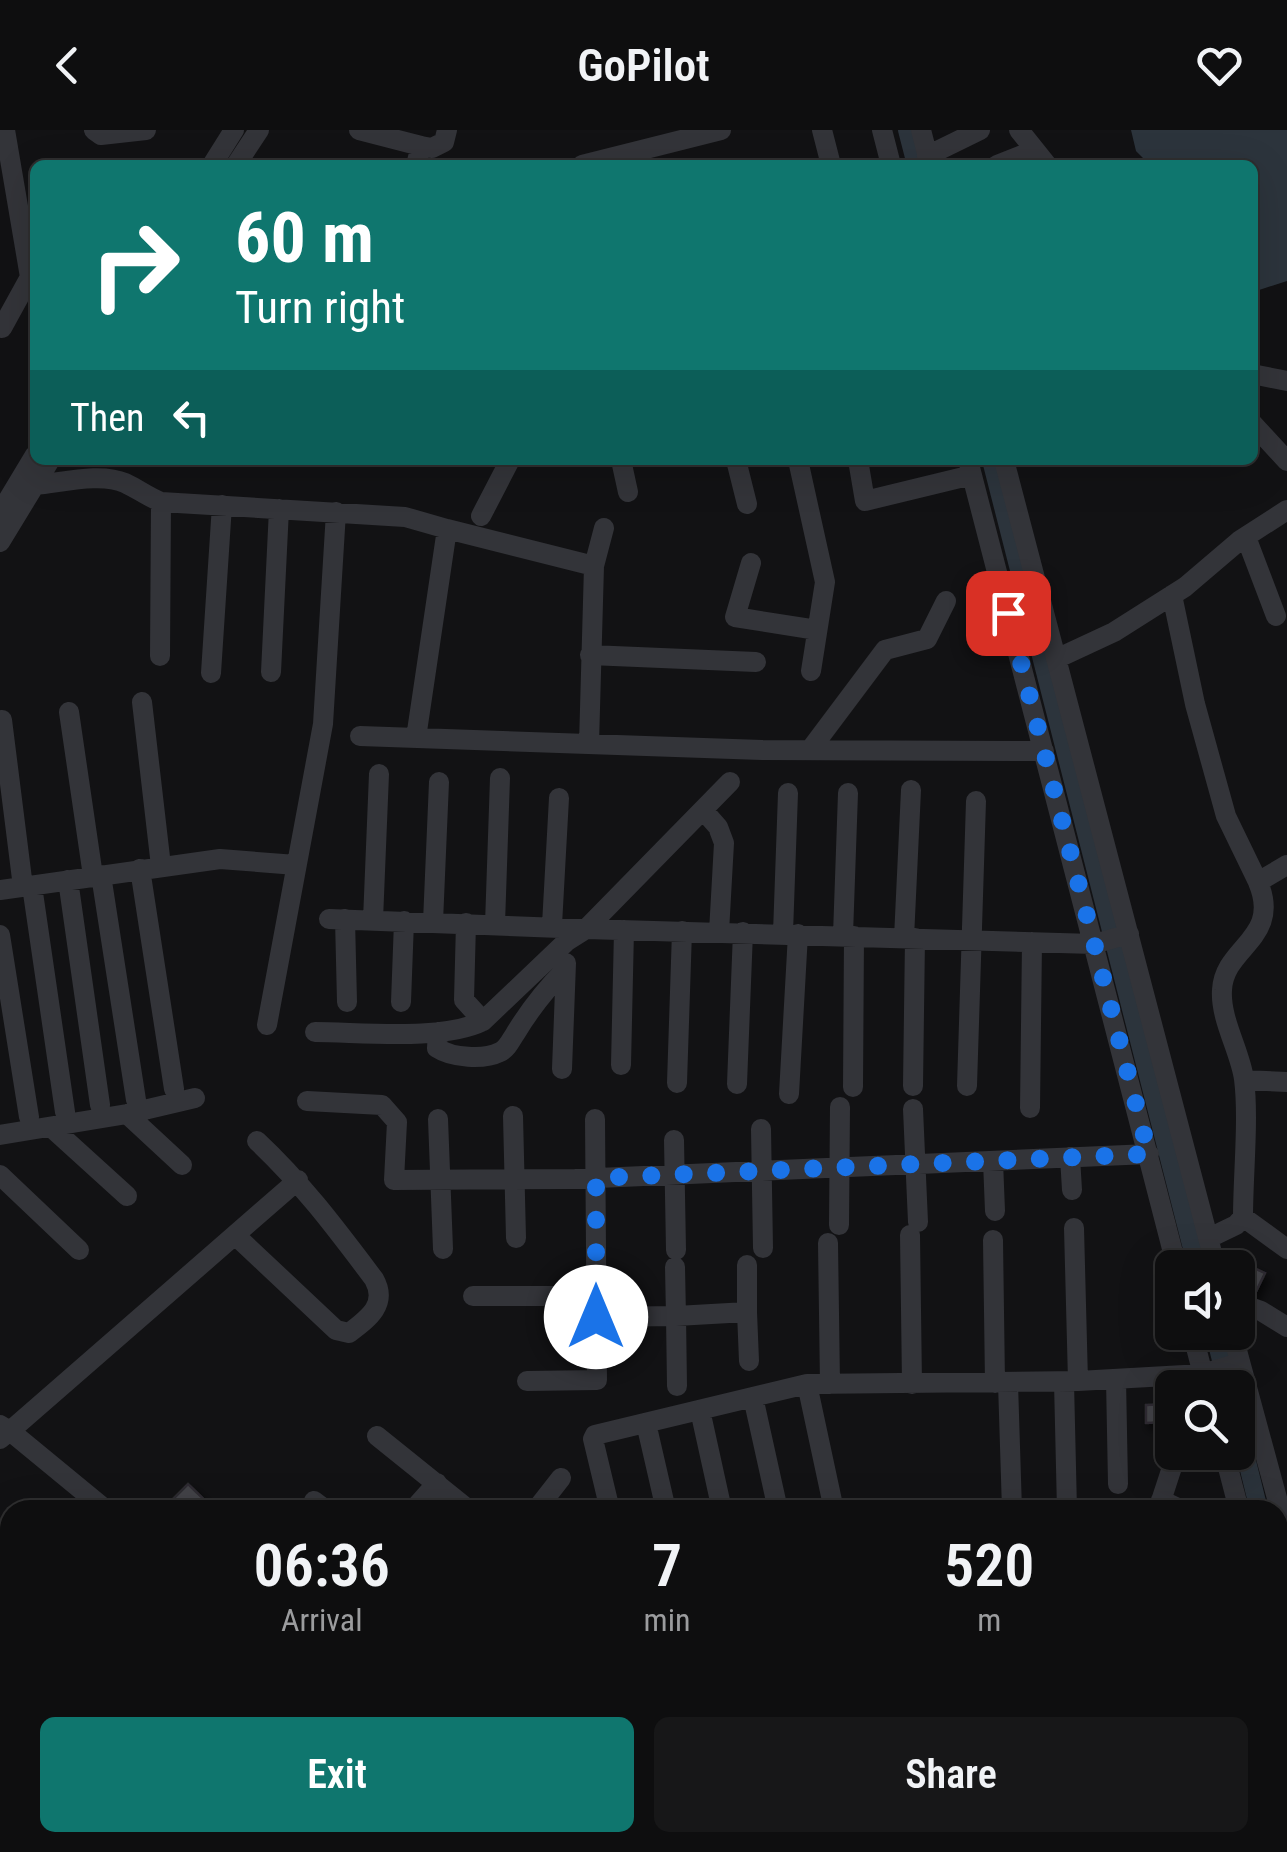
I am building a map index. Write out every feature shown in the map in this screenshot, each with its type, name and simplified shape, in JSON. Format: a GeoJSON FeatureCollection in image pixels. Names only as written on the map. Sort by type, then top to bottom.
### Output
{"type":"FeatureCollection","features":[{"type":"Feature","properties":{"kind":"street"},"geometry":{"type":"LineString","coordinates":[[2,328],[30,277],[5,130]]}},
{"type":"Feature","properties":{"kind":"street"},"geometry":{"type":"LineString","coordinates":[[94,130],[101,135],[146,130]]}},
{"type":"Feature","properties":{"kind":"street"},"geometry":{"type":"LineString","coordinates":[[215,160],[234,130]]}},
{"type":"Feature","properties":{"kind":"street"},"geometry":{"type":"LineString","coordinates":[[244,160],[258,130]]}},
{"type":"Feature","properties":{"kind":"street"},"geometry":{"type":"LineString","coordinates":[[360,130],[419,155],[444,142],[447,130]]}},
{"type":"Feature","properties":{"kind":"street"},"geometry":{"type":"LineString","coordinates":[[600,160],[680,135],[721,130]]}},
{"type":"Feature","properties":{"kind":"street"},"geometry":{"type":"LineString","coordinates":[[822,130],[831,160]]}},
{"type":"Feature","properties":{"kind":"street"},"geometry":{"type":"LineString","coordinates":[[882,130],[890,160]]}},
{"type":"Feature","properties":{"kind":"street"},"geometry":{"type":"LineString","coordinates":[[921,130],[929,160],[980,130]]}},
{"type":"Feature","properties":{"kind":"street"},"geometry":{"type":"LineString","coordinates":[[1019,130],[1041,157]]}},
{"type":"Feature","properties":{"kind":"street"},"geometry":{"type":"LineString","coordinates":[[1258,375],[1287,381]]}},
{"type":"Feature","properties":{"kind":"street"},"geometry":{"type":"LineString","coordinates":[[1258,430],[1287,461]]}},
{"type":"Feature","properties":{"kind":"street"},"geometry":{"type":"LineString","coordinates":[[0,513],[30,463]]}},
{"type":"Feature","properties":{"kind":"street"},"geometry":{"type":"LineString","coordinates":[[0,542],[47,465]]}},
{"type":"Feature","properties":{"kind":"street"},"geometry":{"type":"LineString","coordinates":[[482,516],[508,465]]}},
{"type":"Feature","properties":{"kind":"street"},"geometry":{"type":"LineString","coordinates":[[622,465],[628,492]]}},
{"type":"Feature","properties":{"kind":"street"},"geometry":{"type":"LineString","coordinates":[[737,465],[747,504]]}},
{"type":"Feature","properties":{"kind":"street"},"geometry":{"type":"LineString","coordinates":[[799,465],[825,582],[810,670]]}},
{"type":"Feature","properties":{"kind":"street"},"geometry":{"type":"LineString","coordinates":[[859,465],[865,501],[970,468],[1172,1250]]}},
{"type":"Feature","properties":{"kind":"street"},"geometry":{"type":"LineString","coordinates":[[1005,465],[1212,1250]]}},
{"type":"Feature","properties":{"kind":"street"},"geometry":{"type":"LineString","coordinates":[[34,485],[112,481],[161,502],[405,517],[594,566]]}},
{"type":"Feature","properties":{"kind":"street"},"geometry":{"type":"LineString","coordinates":[[160,656],[161,502]]}},
{"type":"Feature","properties":{"kind":"street"},"geometry":{"type":"LineString","coordinates":[[212,672],[222,506]]}},
{"type":"Feature","properties":{"kind":"street"},"geometry":{"type":"LineString","coordinates":[[271,672],[279,508]]}},
{"type":"Feature","properties":{"kind":"street"},"geometry":{"type":"LineString","coordinates":[[1056,659],[1114,632],[1172,596],[1246,536],[1287,510]]}},
{"type":"Feature","properties":{"kind":"street"},"geometry":{"type":"LineString","coordinates":[[267,1025],[323,724],[336,512]]}},
{"type":"Feature","properties":{"kind":"street"},"geometry":{"type":"LineString","coordinates":[[590,744],[594,566],[604,528]]}},
{"type":"Feature","properties":{"kind":"street"},"geometry":{"type":"LineString","coordinates":[[416,738],[447,529]]}},
{"type":"Feature","properties":{"kind":"street"},"geometry":{"type":"LineString","coordinates":[[1246,536],[1276,616]]}},
{"type":"Feature","properties":{"kind":"street"},"geometry":{"type":"LineString","coordinates":[[752,562],[735,617],[817,630]]}},
{"type":"Feature","properties":{"kind":"street"},"geometry":{"type":"LineString","coordinates":[[1172,596],[1194,704],[1226,816],[1258,882],[1265,912],[1257,933],[1224,976],[1221,994],[1244,1080],[1243,1217],[1209,1238]]}},
{"type":"Feature","properties":{"kind":"street"},"geometry":{"type":"LineString","coordinates":[[810,750],[885,650],[926,639],[946,602]]}},
{"type":"Feature","properties":{"kind":"street"},"geometry":{"type":"LineString","coordinates":[[590,655],[756,662]]}},
{"type":"Feature","properties":{"kind":"street"},"geometry":{"type":"LineString","coordinates":[[142,702],[150,868],[174,1089]]}},
{"type":"Feature","properties":{"kind":"street"},"geometry":{"type":"LineString","coordinates":[[69,712],[131,1107],[182,1165]]}},
{"type":"Feature","properties":{"kind":"street"},"geometry":{"type":"LineString","coordinates":[[2,720],[58,1119],[127,1196]]}},
{"type":"Feature","properties":{"kind":"street"},"geometry":{"type":"LineString","coordinates":[[360,736],[810,750],[1044,751]]}},
{"type":"Feature","properties":{"kind":"street"},"geometry":{"type":"LineString","coordinates":[[373,920],[379,774]]}},
{"type":"Feature","properties":{"kind":"street"},"geometry":{"type":"LineString","coordinates":[[495,924],[500,778]]}},
{"type":"Feature","properties":{"kind":"street"},"geometry":{"type":"LineString","coordinates":[[433,922],[438,782]]}},
{"type":"Feature","properties":{"kind":"street"},"geometry":{"type":"LineString","coordinates":[[586,929],[730,782]]}},
{"type":"Feature","properties":{"kind":"street"},"geometry":{"type":"LineString","coordinates":[[911,790],[913,1086]]}},
{"type":"Feature","properties":{"kind":"street"},"geometry":{"type":"LineString","coordinates":[[788,792],[789,1094]]}},
{"type":"Feature","properties":{"kind":"street"},"geometry":{"type":"LineString","coordinates":[[848,792],[854,1088]]}},
{"type":"Feature","properties":{"kind":"street"},"geometry":{"type":"LineString","coordinates":[[560,798],[559,933],[565,970],[562,1069]]}},
{"type":"Feature","properties":{"kind":"street"},"geometry":{"type":"LineString","coordinates":[[967,1086],[976,801]]}},
{"type":"Feature","properties":{"kind":"street"},"geometry":{"type":"LineString","coordinates":[[703,810],[718,827],[724,843],[719,932]]}},
{"type":"Feature","properties":{"kind":"street"},"geometry":{"type":"LineString","coordinates":[[0,890],[220,859],[296,865]]}},
{"type":"Feature","properties":{"kind":"street"},"geometry":{"type":"LineString","coordinates":[[1258,882],[1287,865]]}},
{"type":"Feature","properties":{"kind":"street"},"geometry":{"type":"LineString","coordinates":[[68,880],[100,1105]]}},
{"type":"Feature","properties":{"kind":"street"},"geometry":{"type":"LineString","coordinates":[[347,1002],[338,919],[466,922],[559,933],[586,929],[743,932],[1094,944],[1129,934]]}},
{"type":"Feature","properties":{"kind":"street"},"geometry":{"type":"LineString","coordinates":[[402,1002],[404,921]]}},
{"type":"Feature","properties":{"kind":"street"},"geometry":{"type":"LineString","coordinates":[[466,922],[464,1000],[483,1021]]}},
{"type":"Feature","properties":{"kind":"street"},"geometry":{"type":"LineString","coordinates":[[621,1065],[624,930]]}},
{"type":"Feature","properties":{"kind":"street"},"geometry":{"type":"LineString","coordinates":[[677,1083],[682,931]]}},
{"type":"Feature","properties":{"kind":"street"},"geometry":{"type":"LineString","coordinates":[[738,1084],[743,932]]}},
{"type":"Feature","properties":{"kind":"street"},"geometry":{"type":"LineString","coordinates":[[315,1032],[438,1032],[460,1030],[483,1021],[559,933]]}},
{"type":"Feature","properties":{"kind":"street"},"geometry":{"type":"LineString","coordinates":[[0,936],[29,1117]]}},
{"type":"Feature","properties":{"kind":"street"},"geometry":{"type":"LineString","coordinates":[[1030,1108],[1032,942]]}},
{"type":"Feature","properties":{"kind":"street"},"geometry":{"type":"LineString","coordinates":[[438,1032],[437,1048],[441,1052],[456,1056],[498,1054],[536,1000],[565,970]]}},
{"type":"Feature","properties":{"kind":"street"},"geometry":{"type":"LineString","coordinates":[[1244,1080],[1287,1082]]}},
{"type":"Feature","properties":{"kind":"street"},"geometry":{"type":"LineString","coordinates":[[0,1136],[58,1119],[195,1098]]}},
{"type":"Feature","properties":{"kind":"street"},"geometry":{"type":"LineString","coordinates":[[306,1101],[382,1104],[397,1122],[394,1180],[596,1178],[1149,1154]]}},
{"type":"Feature","properties":{"kind":"street"},"geometry":{"type":"LineString","coordinates":[[830,1384],[840,1107]]}},
{"type":"Feature","properties":{"kind":"street"},"geometry":{"type":"LineString","coordinates":[[912,1384],[914,1109]]}},
{"type":"Feature","properties":{"kind":"street"},"geometry":{"type":"LineString","coordinates":[[512,1116],[516,1238]]}},
{"type":"Feature","properties":{"kind":"street"},"geometry":{"type":"LineString","coordinates":[[438,1119],[443,1250]]}},
{"type":"Feature","properties":{"kind":"street"},"geometry":{"type":"LineString","coordinates":[[527,1382],[597,1380],[595,1119]]}},
{"type":"Feature","properties":{"kind":"street"},"geometry":{"type":"LineString","coordinates":[[761,1129],[763,1248]]}},
{"type":"Feature","properties":{"kind":"street"},"geometry":{"type":"LineString","coordinates":[[674,1140],[677,1386]]}},
{"type":"Feature","properties":{"kind":"street"},"geometry":{"type":"LineString","coordinates":[[236,1235],[336,1330],[348,1333],[368,1320],[381,1301],[381,1291],[298,1180],[257,1142]]}},
{"type":"Feature","properties":{"kind":"street"},"geometry":{"type":"LineString","coordinates":[[1070,1157],[1072,1190]]}},
{"type":"Feature","properties":{"kind":"street"},"geometry":{"type":"LineString","coordinates":[[993,1161],[994,1211]]}},
{"type":"Feature","properties":{"kind":"street"},"geometry":{"type":"LineString","coordinates":[[0,1175],[79,1250]]}},
{"type":"Feature","properties":{"kind":"street"},"geometry":{"type":"LineString","coordinates":[[93,1500],[4,1432],[298,1180]]}},
{"type":"Feature","properties":{"kind":"street"},"geometry":{"type":"LineString","coordinates":[[1243,1217],[1287,1249]]}},
{"type":"Feature","properties":{"kind":"street"},"geometry":{"type":"LineString","coordinates":[[1067,1500],[1074,1228]]}},
{"type":"Feature","properties":{"kind":"street"},"geometry":{"type":"LineString","coordinates":[[993,1240],[1011,1500]]}},
{"type":"Feature","properties":{"kind":"street"},"geometry":{"type":"LineString","coordinates":[[747,1266],[749,1361]]}},
{"type":"Feature","properties":{"kind":"street"},"geometry":{"type":"LineString","coordinates":[[473,1296],[676,1316],[747,1312]]}},
{"type":"Feature","properties":{"kind":"street"},"geometry":{"type":"LineString","coordinates":[[1255,1309],[1287,1327]]}},
{"type":"Feature","properties":{"kind":"street"},"geometry":{"type":"LineString","coordinates":[[1236,1350],[1277,1500]]}},
{"type":"Feature","properties":{"kind":"street"},"geometry":{"type":"LineString","coordinates":[[1226,1370],[1239,1363]]}},
{"type":"Feature","properties":{"kind":"street"},"geometry":{"type":"LineString","coordinates":[[1116,1379],[1118,1484]]}},
{"type":"Feature","properties":{"kind":"street"},"geometry":{"type":"LineString","coordinates":[[608,1500],[595,1434],[807,1384],[1155,1381]]}},
{"type":"Feature","properties":{"kind":"street"},"geometry":{"type":"LineString","coordinates":[[807,1384],[832,1500]]}},
{"type":"Feature","properties":{"kind":"street"},"geometry":{"type":"LineString","coordinates":[[753,1397],[776,1500]]}},
{"type":"Feature","properties":{"kind":"street"},"geometry":{"type":"LineString","coordinates":[[700,1410],[720,1500]]}},
{"type":"Feature","properties":{"kind":"street"},"geometry":{"type":"LineString","coordinates":[[646,1423],[664,1500]]}},
{"type":"Feature","properties":{"kind":"street"},"geometry":{"type":"LineString","coordinates":[[377,1436],[458,1500]]}},
{"type":"Feature","properties":{"kind":"street"},"geometry":{"type":"LineString","coordinates":[[1161,1500],[1170,1470]]}},
{"type":"Feature","properties":{"kind":"street"},"geometry":{"type":"LineString","coordinates":[[1229,1470],[1236,1500]]}},
{"type":"Feature","properties":{"kind":"street"},"geometry":{"type":"LineString","coordinates":[[544,1500],[561,1478]]}},
{"type":"Feature","properties":{"kind":"street"},"geometry":{"type":"LineString","coordinates":[[421,1500],[436,1482]]}},
{"type":"Feature","properties":{"kind":"shaded area"},"geometry":{"type":"Polygon","coordinates":[[[1131,130],[1287,130],[1287,281],[1258,290],[1258,160],[1145,160],[1136,151],[1131,130]]]}},
{"type":"Feature","properties":{"kind":"building"},"geometry":{"type":"Polygon","coordinates":[[[1255,1268],[1265,1273],[1255,1294],[1255,1268]]]}},
{"type":"Feature","properties":{"kind":"building"},"geometry":{"type":"Polygon","coordinates":[[[1146,1405],[1155,1405],[1155,1423],[1146,1423],[1146,1405]]]}},
{"type":"Feature","properties":{"kind":"building"},"geometry":{"type":"Polygon","coordinates":[[[188,1484],[205,1500],[172,1500],[188,1484]]]}},
{"type":"Feature","properties":{"kind":"waterway"},"geometry":{"type":"LineString","coordinates":[[907,130],[915,160]]}},
{"type":"Feature","properties":{"kind":"waterway"},"geometry":{"type":"LineString","coordinates":[[992,465],[1192,1250]]}},
{"type":"Feature","properties":{"kind":"waterway"},"geometry":{"type":"LineString","coordinates":[[1218,1350],[1224,1370]]}},
{"type":"Feature","properties":{"kind":"waterway"},"geometry":{"type":"LineString","coordinates":[[1249,1470],[1257,1500]]}},
{"type":"Feature","properties":{"kind":"route"},"geometry":{"type":"LineString","coordinates":[[596,1317],[596,1178],[1149,1154],[1008,613]]}}]}
